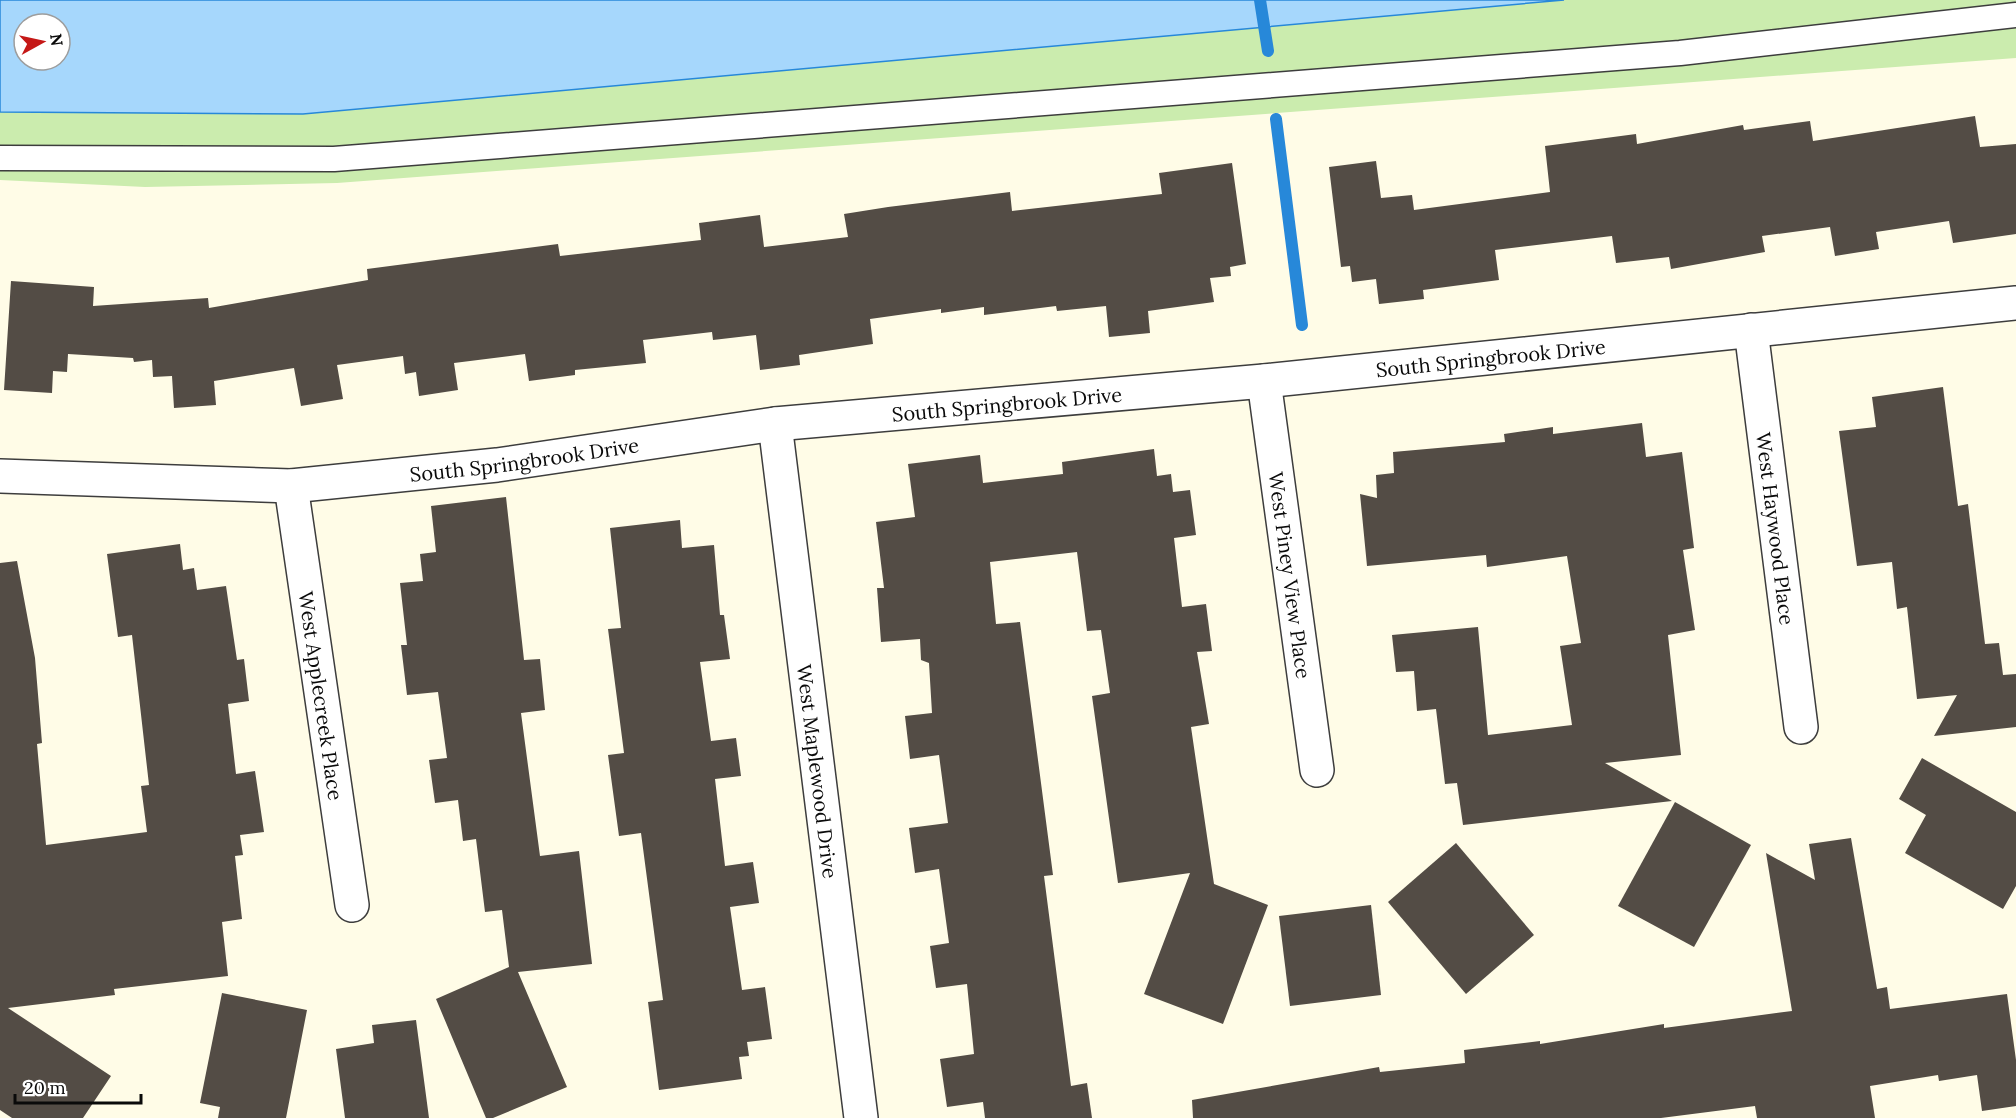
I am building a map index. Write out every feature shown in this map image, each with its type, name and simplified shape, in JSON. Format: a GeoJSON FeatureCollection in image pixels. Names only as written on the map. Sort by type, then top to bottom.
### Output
{"type":"FeatureCollection","features":[{"type":"Feature","properties":{"kind":"street","name":"South Springbrook Drive"},"geometry":{"type":"LineString","coordinates":[[0,476],[291,486],[497,465],[775,424],[1263,381],[2016,303]]}},
{"type":"Feature","properties":{"kind":"street","name":"West Haywood Place"},"geometry":{"type":"LineString","coordinates":[[1751,330],[1801,727]]}},
{"type":"Feature","properties":{"kind":"street","name":"West Piney View Place"},"geometry":{"type":"LineString","coordinates":[[1263,381],[1317,770]]}},
{"type":"Feature","properties":{"kind":"street","name":"West Maplewood Drive"},"geometry":{"type":"LineString","coordinates":[[775,424],[861,1118]]}},
{"type":"Feature","properties":{"kind":"street","name":"West Applecreek Place"},"geometry":{"type":"LineString","coordinates":[[291,486],[352,905]]}},
{"type":"Feature","properties":{"kind":"lane"},"geometry":{"type":"LineString","coordinates":[[0,158],[334,159],[1680,53],[2016,15]]}},
{"type":"Feature","properties":{"kind":"green space"},"geometry":{"type":"Polygon","coordinates":[[[0,0],[2016,0],[2016,58],[337,183],[145,187],[0,180],[0,0]]]}},
{"type":"Feature","properties":{"kind":"water"},"geometry":{"type":"Polygon","coordinates":[[[0,0],[1564,0],[303,114],[0,112],[0,0]]]}},
{"type":"Feature","properties":{"kind":"building"},"geometry":{"type":"Polygon","coordinates":[[[1975,116],[1980,147],[2016,144],[2016,234],[1953,243],[1949,221],[1876,232],[1879,249],[1835,256],[1830,227],[1762,236],[1765,252],[1671,269],[1669,257],[1616,263],[1612,236],[1495,250],[1499,280],[1423,290],[1424,299],[1379,304],[1376,279],[1352,282],[1350,266],[1341,267],[1329,167],[1376,161],[1381,198],[1412,195],[1414,210],[1550,192],[1545,146],[1636,134],[1637,144],[1743,125],[1744,130],[1810,121],[1813,141],[1975,116]]]}},
{"type":"Feature","properties":{"kind":"building"},"geometry":{"type":"Polygon","coordinates":[[[1232,163],[1246,264],[1230,267],[1231,276],[1210,278],[1214,302],[1148,311],[1150,333],[1109,337],[1106,306],[1057,311],[1056,306],[984,315],[984,307],[941,313],[941,309],[870,319],[873,344],[799,355],[800,365],[760,370],[756,335],[713,340],[712,332],[643,340],[646,363],[575,370],[575,375],[529,381],[525,354],[454,363],[458,390],[419,396],[416,372],[405,374],[403,356],[337,365],[343,399],[301,406],[294,368],[214,381],[216,405],[174,408],[172,376],[153,377],[152,360],[134,362],[133,358],[68,354],[67,372],[53,371],[52,393],[4,390],[11,281],[94,287],[93,306],[208,298],[209,308],[368,280],[367,269],[558,244],[560,256],[701,240],[699,223],[760,215],[764,247],[848,237],[844,214],[888,207],[1010,192],[1012,211],[1162,194],[1159,173],[1232,163]]]}},
{"type":"Feature","properties":{"kind":"building"},"geometry":{"type":"Polygon","coordinates":[[[1943,387],[1958,506],[1968,504],[1985,644],[1999,643],[2003,675],[2016,674],[2016,727],[1934,736],[1957,695],[1917,699],[1907,607],[1897,609],[1892,562],[1857,566],[1839,431],[1876,427],[1872,397],[1943,387]]]}},
{"type":"Feature","properties":{"kind":"building"},"geometry":{"type":"Polygon","coordinates":[[[1642,423],[1646,457],[1682,452],[1694,548],[1683,550],[1695,630],[1668,635],[1681,755],[1605,763],[1672,801],[1463,825],[1457,783],[1445,784],[1436,709],[1417,711],[1414,671],[1396,672],[1392,635],[1478,627],[1488,735],[1572,725],[1560,646],[1581,643],[1567,556],[1487,567],[1486,555],[1367,566],[1360,494],[1377,498],[1376,475],[1394,473],[1393,452],[1505,442],[1504,434],[1553,427],[1553,434],[1642,423]]]}},
{"type":"Feature","properties":{"kind":"building"},"geometry":{"type":"Polygon","coordinates":[[[1154,449],[1157,476],[1171,474],[1173,492],[1190,490],[1196,535],[1174,538],[1182,607],[1206,604],[1212,651],[1197,652],[1209,724],[1191,727],[1214,884],[1268,905],[1223,1024],[1144,994],[1190,873],[1118,883],[1092,696],[1110,693],[1101,630],[1087,631],[1077,552],[990,562],[996,624],[1020,622],[1053,875],[1044,876],[1071,1086],[1087,1083],[1092,1118],[985,1118],[983,1102],[947,1107],[940,1059],[974,1054],[967,984],[936,988],[930,946],[949,943],[939,869],[915,873],[909,828],[948,823],[939,755],[910,759],[905,716],[932,713],[929,663],[921,660],[920,639],[881,642],[877,588],[884,588],[876,522],[915,517],[908,464],[980,455],[983,483],[1063,474],[1062,462],[1154,449]]]}},
{"type":"Feature","properties":{"kind":"building"},"geometry":{"type":"Polygon","coordinates":[[[506,497],[524,660],[540,659],[545,710],[521,713],[540,856],[579,851],[592,964],[518,972],[567,1087],[493,1118],[486,1118],[436,999],[509,967],[502,910],[485,912],[476,839],[463,841],[458,800],[435,803],[429,760],[447,758],[438,692],[407,695],[401,645],[407,645],[400,583],[423,581],[420,554],[436,552],[431,506],[506,497]]]}},
{"type":"Feature","properties":{"kind":"building"},"geometry":{"type":"Polygon","coordinates":[[[680,520],[682,548],[714,545],[720,615],[724,615],[730,659],[700,662],[711,741],[736,738],[741,776],[715,779],[725,866],[753,862],[759,903],[730,907],[742,990],[765,987],[772,1039],[747,1042],[749,1056],[739,1057],[742,1079],[659,1090],[648,1002],[663,1000],[641,833],[619,836],[608,755],[624,753],[608,629],[621,628],[610,528],[680,520]]]}},
{"type":"Feature","properties":{"kind":"building"},"geometry":{"type":"Polygon","coordinates":[[[180,544],[183,570],[194,568],[197,590],[226,586],[237,660],[244,659],[249,701],[228,704],[236,774],[255,771],[264,832],[240,835],[243,855],[235,856],[242,919],[222,922],[228,976],[114,989],[115,995],[8,1008],[111,1076],[83,1118],[12,1118],[0,1110],[0,563],[17,561],[35,658],[42,743],[37,744],[46,845],[147,832],[141,786],[149,785],[132,635],[118,637],[107,554],[180,544]]]}},
{"type":"Feature","properties":{"kind":"building"},"geometry":{"type":"Polygon","coordinates":[[[1922,758],[2016,812],[2016,886],[2003,909],[1905,853],[1926,815],[1899,799],[1922,758]]]}},
{"type":"Feature","properties":{"kind":"building"},"geometry":{"type":"Polygon","coordinates":[[[1675,802],[1751,845],[1694,947],[1618,906],[1675,802]]]}},
{"type":"Feature","properties":{"kind":"building"},"geometry":{"type":"Polygon","coordinates":[[[1851,838],[1877,989],[1887,987],[1890,1009],[2007,994],[2016,1060],[2016,1106],[1982,1111],[1977,1075],[1939,1081],[1938,1075],[1870,1086],[1875,1118],[1757,1118],[1755,1106],[1661,1118],[1193,1118],[1192,1100],[1379,1067],[1380,1072],[1465,1063],[1464,1050],[1540,1041],[1540,1044],[1664,1024],[1664,1028],[1792,1011],[1766,853],[1815,880],[1809,844],[1851,838]]]}},
{"type":"Feature","properties":{"kind":"building"},"geometry":{"type":"Polygon","coordinates":[[[1456,843],[1534,935],[1466,994],[1388,902],[1456,843]]]}},
{"type":"Feature","properties":{"kind":"building"},"geometry":{"type":"Polygon","coordinates":[[[1371,905],[1381,995],[1290,1006],[1279,916],[1371,905]]]}},
{"type":"Feature","properties":{"kind":"building"},"geometry":{"type":"Polygon","coordinates":[[[222,993],[307,1010],[286,1118],[218,1118],[220,1107],[200,1103],[222,993]]]}},
{"type":"Feature","properties":{"kind":"building"},"geometry":{"type":"Polygon","coordinates":[[[416,1020],[429,1118],[345,1118],[336,1049],[374,1043],[372,1025],[416,1020]]]}},
{"type":"Feature","properties":{"kind":"waterway"},"geometry":{"type":"LineString","coordinates":[[1260,0],[1268,51]]}},
{"type":"Feature","properties":{"kind":"waterway"},"geometry":{"type":"LineString","coordinates":[[1276,119],[1302,325]]}}]}
